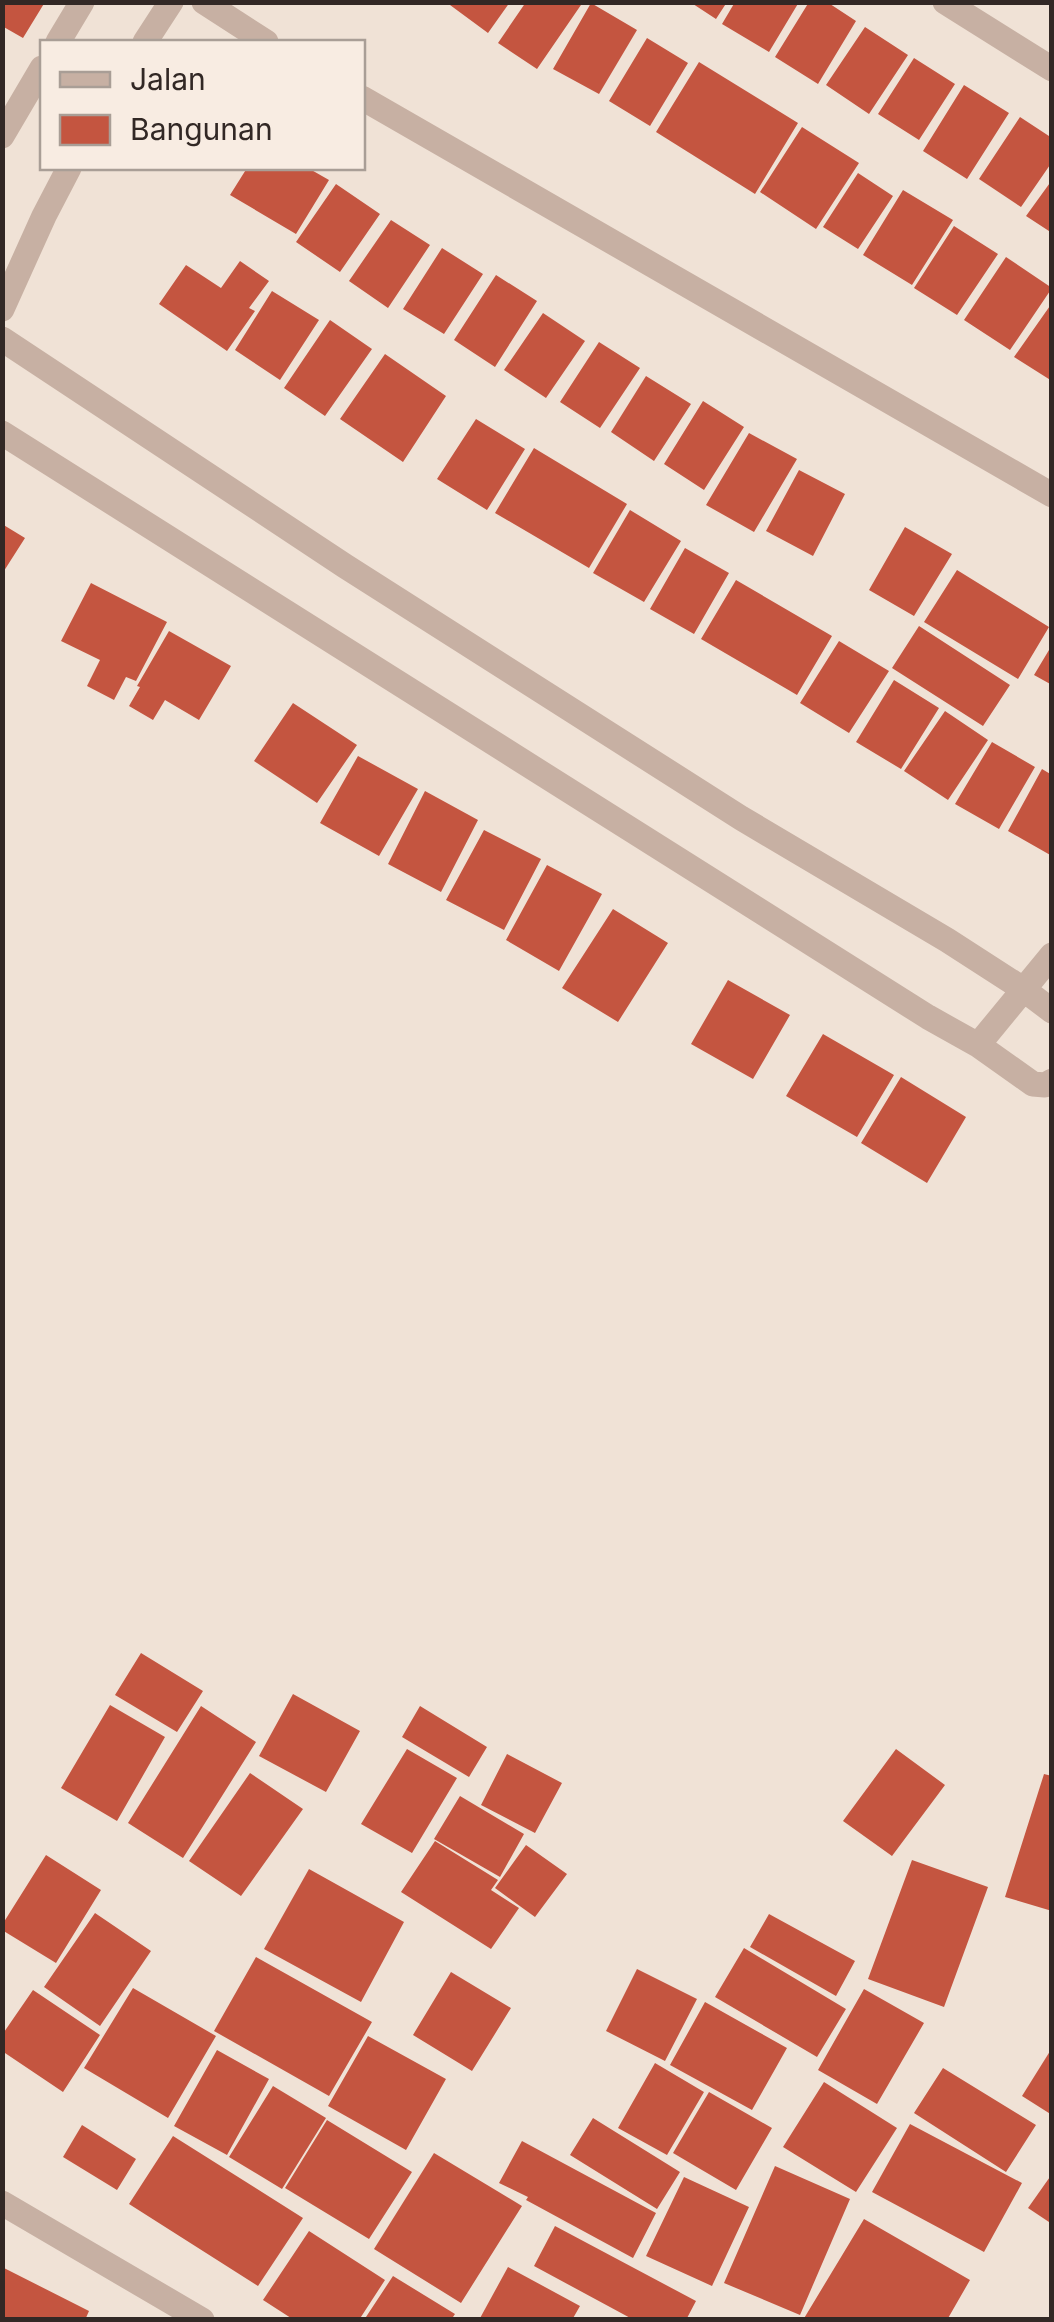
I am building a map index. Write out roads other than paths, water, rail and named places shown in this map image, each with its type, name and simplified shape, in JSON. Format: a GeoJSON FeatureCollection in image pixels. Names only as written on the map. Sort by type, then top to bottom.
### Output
{"type":"FeatureCollection","features":[{"type":"Feature","properties":{"kind":"street"},"geometry":{"type":"LineString","coordinates":[[59,40],[82,2]]}},
{"type":"Feature","properties":{"kind":"street"},"geometry":{"type":"LineString","coordinates":[[146,40],[171,2]]}},
{"type":"Feature","properties":{"kind":"street"},"geometry":{"type":"LineString","coordinates":[[204,2],[263,40]]}},
{"type":"Feature","properties":{"kind":"street"},"geometry":{"type":"LineString","coordinates":[[946,2],[1052,69]]}},
{"type":"Feature","properties":{"kind":"street"},"geometry":{"type":"LineString","coordinates":[[2,136],[40,71]]}},
{"type":"Feature","properties":{"kind":"street"},"geometry":{"type":"LineString","coordinates":[[365,100],[1052,496]]}},
{"type":"Feature","properties":{"kind":"street"},"geometry":{"type":"LineString","coordinates":[[2,309],[68,170]]}},
{"type":"Feature","properties":{"kind":"street"},"geometry":{"type":"LineString","coordinates":[[2,339],[345,566],[741,818],[947,940],[1052,1011]]}},
{"type":"Feature","properties":{"kind":"street"},"geometry":{"type":"LineString","coordinates":[[2,433],[928,1017],[978,1044],[1033,1084],[1052,1082]]}},
{"type":"Feature","properties":{"kind":"street"},"geometry":{"type":"LineString","coordinates":[[978,1044],[1052,955]]}},
{"type":"Feature","properties":{"kind":"street"},"geometry":{"type":"LineString","coordinates":[[2,2203],[202,2320]]}}]}
